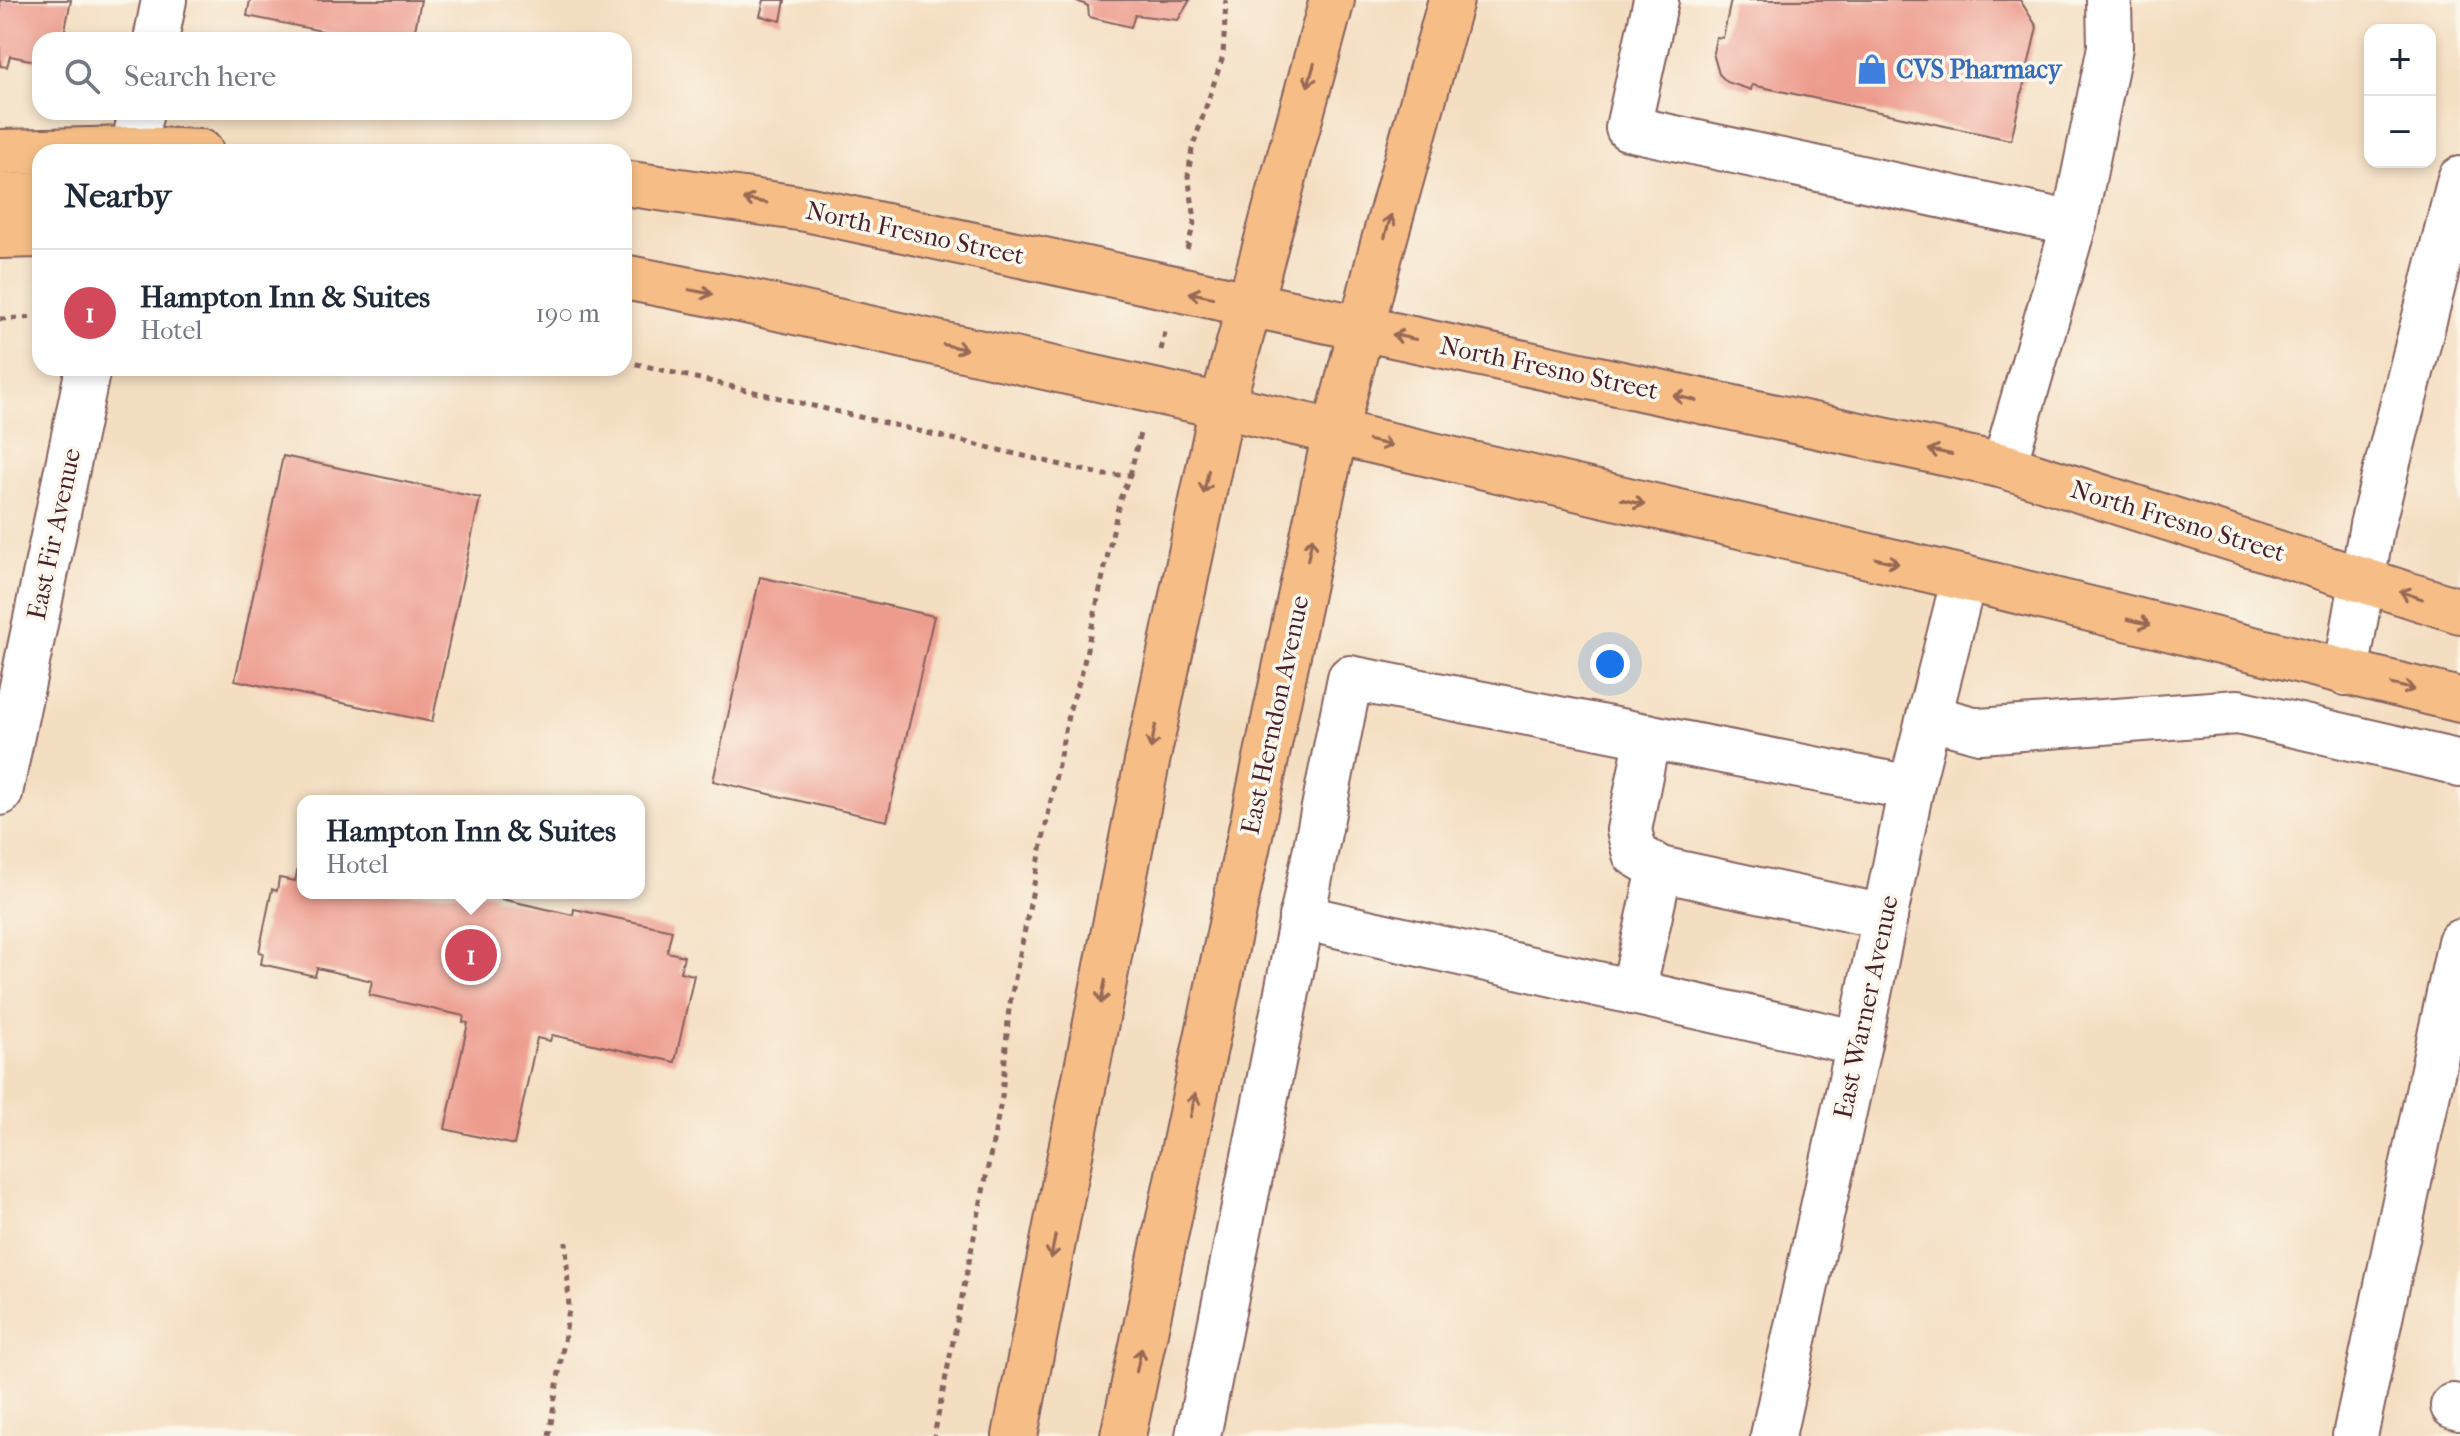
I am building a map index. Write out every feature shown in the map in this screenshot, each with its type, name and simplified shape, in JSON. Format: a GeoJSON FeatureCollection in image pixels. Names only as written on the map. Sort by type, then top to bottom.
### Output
{"type":"FeatureCollection","features":[{"type":"Feature","properties":{"kind":"main road"},"geometry":{"type":"LineString","coordinates":[[1015,1436],[1148,757],[1222,406],[1332,0]]}},
{"type":"Feature","properties":{"kind":"main road","name":"East Herndon Avenue"},"geometry":{"type":"LineString","coordinates":[[1123,1436],[1335,432],[1360,328],[1451,0]]}},
{"type":"Feature","properties":{"kind":"main road"},"geometry":{"type":"LineString","coordinates":[[77,144],[135,138],[163,144]]}},
{"type":"Feature","properties":{"kind":"main road"},"geometry":{"type":"LineString","coordinates":[[0,152],[32,149]]}},
{"type":"Feature","properties":{"kind":"main road","name":"North Fresno Street"},"geometry":{"type":"LineString","coordinates":[[632,184],[806,209],[2004,466],[2460,611]]}},
{"type":"Feature","properties":{"kind":"main road"},"geometry":{"type":"LineString","coordinates":[[0,196],[32,195]]}},
{"type":"Feature","properties":{"kind":"main road"},"geometry":{"type":"LineString","coordinates":[[0,236],[32,235]]}},
{"type":"Feature","properties":{"kind":"main road"},"geometry":{"type":"LineString","coordinates":[[632,279],[1335,432],[1964,578],[2460,700]]}},
{"type":"Feature","properties":{"kind":"street"},"geometry":{"type":"LineString","coordinates":[[158,32],[164,0]]}},
{"type":"Feature","properties":{"kind":"street"},"geometry":{"type":"LineString","coordinates":[[1656,0],[1628,128],[2074,224]]}},
{"type":"Feature","properties":{"kind":"street"},"geometry":{"type":"LineString","coordinates":[[2004,466],[2074,224],[2110,47],[2109,0]]}},
{"type":"Feature","properties":{"kind":"street"},"geometry":{"type":"LineString","coordinates":[[2346,673],[2372,525],[2460,179]]}},
{"type":"Feature","properties":{"kind":"street","name":"East Fir Avenue"},"geometry":{"type":"LineString","coordinates":[[0,793],[86,376]]}},
{"type":"Feature","properties":{"kind":"street","name":"East Warner Avenue"},"geometry":{"type":"LineString","coordinates":[[1773,1436],[1911,788],[1964,578]]}},
{"type":"Feature","properties":{"kind":"street"},"geometry":{"type":"LineString","coordinates":[[1198,1436],[1350,678],[1911,788]]}},
{"type":"Feature","properties":{"kind":"street"},"geometry":{"type":"LineString","coordinates":[[1929,717],[1980,731],[2238,712],[2460,765]]}},
{"type":"Feature","properties":{"kind":"street"},"geometry":{"type":"LineString","coordinates":[[1648,736],[1629,830],[1635,854],[1660,869],[1885,917]]}},
{"type":"Feature","properties":{"kind":"street"},"geometry":{"type":"LineString","coordinates":[[1633,992],[1660,869]]}},
{"type":"Feature","properties":{"kind":"street"},"geometry":{"type":"LineString","coordinates":[[1301,917],[1859,1043]]}},
{"type":"Feature","properties":{"kind":"street"},"geometry":{"type":"LineString","coordinates":[[2355,1436],[2460,942]]}},
{"type":"Feature","properties":{"kind":"path"},"geometry":{"type":"LineString","coordinates":[[1195,219],[1188,176],[1192,149],[1223,56],[1226,0]]}},
{"type":"Feature","properties":{"kind":"path"},"geometry":{"type":"LineString","coordinates":[[0,319],[32,317]]}},
{"type":"Feature","properties":{"kind":"path"},"geometry":{"type":"LineString","coordinates":[[632,363],[1104,475],[1130,475],[1120,499],[1081,676],[1063,742],[1009,1008],[1002,1097],[934,1436]]}},
{"type":"Feature","properties":{"kind":"path"},"geometry":{"type":"LineString","coordinates":[[549,1436],[569,1309],[566,1242]]}},
{"type":"Feature","properties":{"kind":"building"},"geometry":{"type":"Polygon","coordinates":[[[0,0],[71,0],[65,32],[32,32],[32,60],[10,56],[7,67],[0,66],[0,0]]]}},
{"type":"Feature","properties":{"kind":"building"},"geometry":{"type":"Polygon","coordinates":[[[250,0],[421,0],[415,32],[327,32],[247,16],[250,0]]]}},
{"type":"Feature","properties":{"kind":"building"},"geometry":{"type":"Polygon","coordinates":[[[764,0],[785,0],[781,21],[760,16],[764,0]]]}},
{"type":"Feature","properties":{"kind":"building"},"geometry":{"type":"Polygon","coordinates":[[[1075,0],[1190,0],[1178,20],[1135,15],[1131,27],[1089,17],[1088,6],[1075,0]]]}},
{"type":"Feature","properties":{"kind":"building","name":"CVS Pharmacy"},"geometry":{"type":"Polygon","coordinates":[[[1731,0],[2020,0],[2037,27],[2011,140],[1752,85],[1751,90],[1727,82],[1719,74],[1713,53],[1716,37],[1723,38],[1731,0]]]}},
{"type":"Feature","properties":{"kind":"building"},"geometry":{"type":"Polygon","coordinates":[[[283,456],[480,498],[432,722],[235,680],[283,456]]]}},
{"type":"Feature","properties":{"kind":"building"},"geometry":{"type":"Polygon","coordinates":[[[760,577],[934,616],[887,821],[713,781],[760,577]]]}},
{"type":"Feature","properties":{"kind":"building"},"geometry":{"type":"Polygon","coordinates":[[[297,872],[297,899],[502,899],[573,915],[574,909],[672,930],[667,952],[684,956],[680,972],[694,975],[675,1062],[552,1035],[550,1041],[537,1038],[514,1145],[445,1129],[468,1023],[463,1022],[464,1016],[369,995],[372,981],[317,968],[315,976],[261,964],[263,953],[259,952],[272,889],[277,891],[279,878],[295,881],[297,872]]]}},
{"type":"Feature","properties":{"kind":"place","name":"CVS Pharmacy"},"geometry":{"type":"Point","coordinates":[1872,69]}},
{"type":"Feature","properties":{"kind":"place","name":"Hampton Inn & Suites"},"geometry":{"type":"Point","coordinates":[471,955]}}]}
